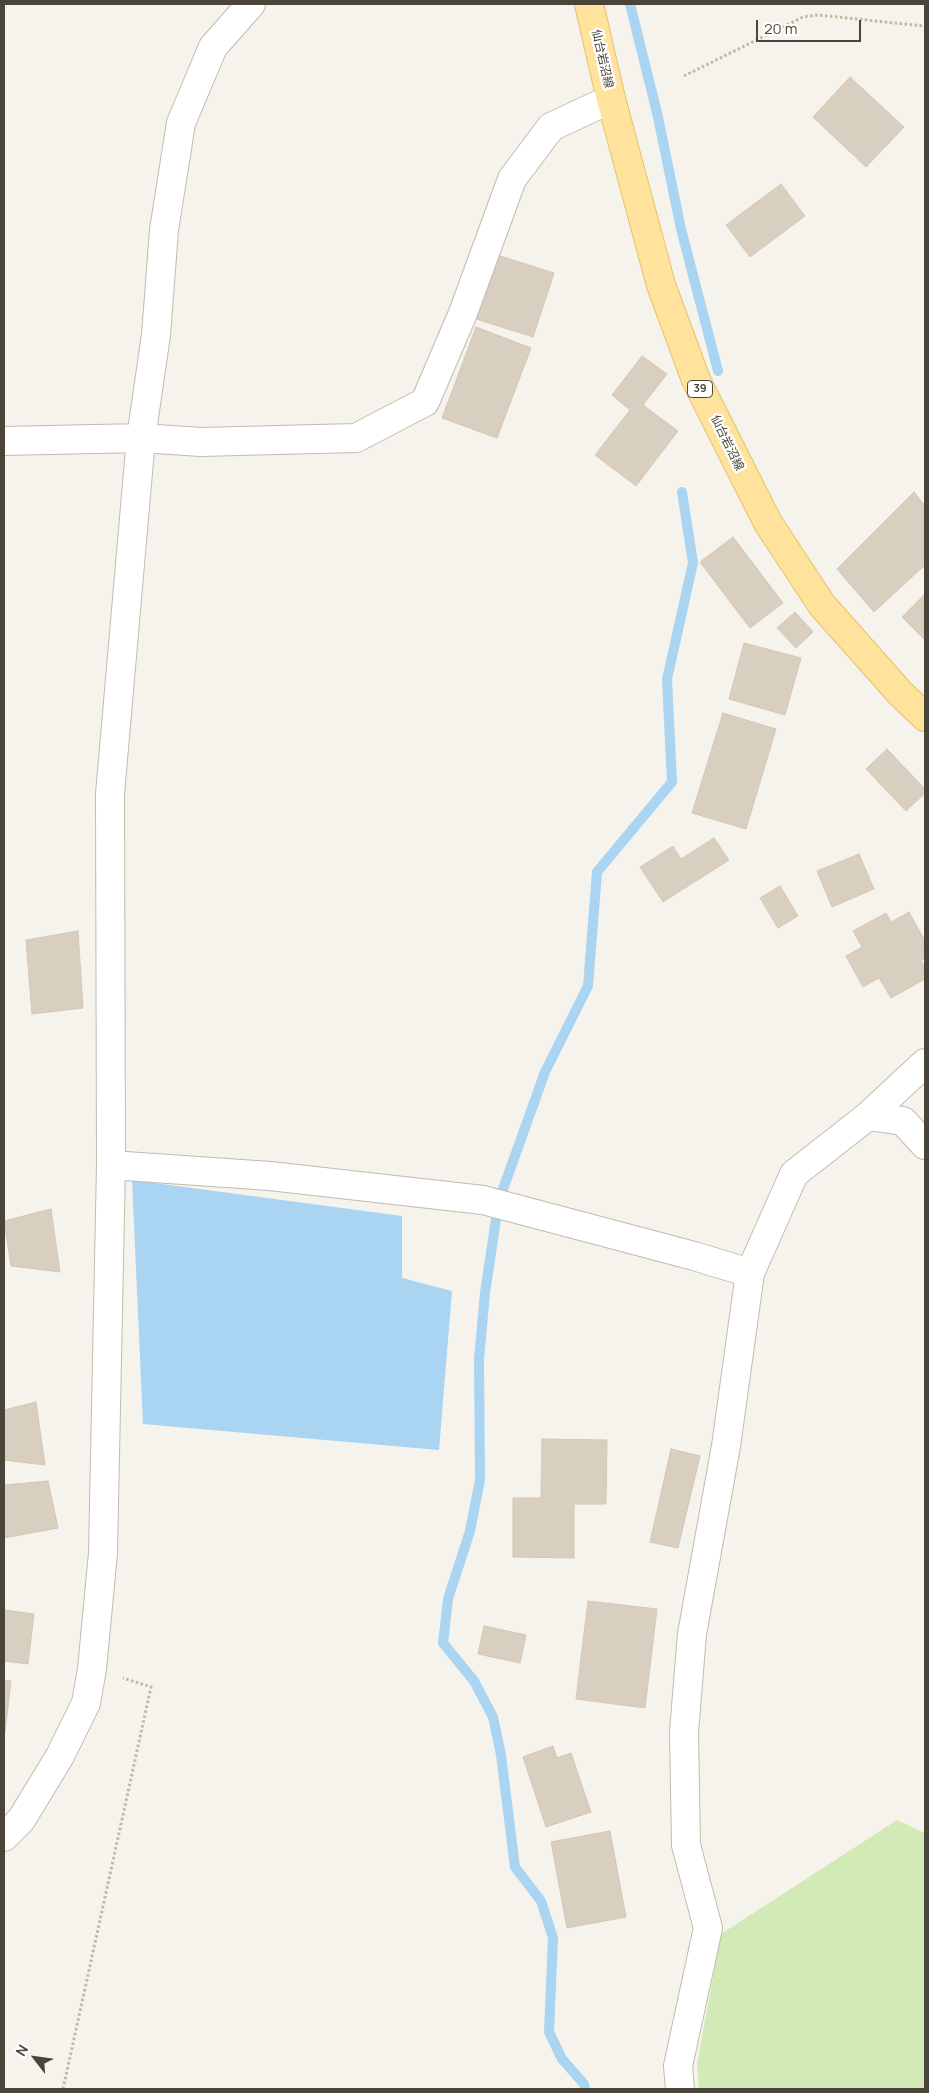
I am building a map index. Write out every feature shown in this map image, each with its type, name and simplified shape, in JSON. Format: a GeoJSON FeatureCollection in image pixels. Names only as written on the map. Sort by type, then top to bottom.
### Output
{"type":"FeatureCollection","features":[{"type":"Feature","properties":{"kind":"main road","name":"仙台岩沼線"},"geometry":{"type":"LineString","coordinates":[[589,4],[611,99],[661,285],[696,380],[768,523],[822,605],[900,693],[925,717]]}},
{"type":"Feature","properties":{"kind":"street"},"geometry":{"type":"LineString","coordinates":[[4,1837],[21,1820],[60,1756],[86,1703],[92,1668],[103,1552],[110,1166],[110,794],[141,438],[156,335],[164,230],[182,123],[213,46],[250,4]]}},
{"type":"Feature","properties":{"kind":"street"},"geometry":{"type":"LineString","coordinates":[[4,441],[141,438],[201,442],[356,438],[426,402],[463,313],[512,179],[551,127],[611,99]]}},
{"type":"Feature","properties":{"kind":"street"},"geometry":{"type":"LineString","coordinates":[[680,2089],[678,2066],[708,1928],[686,1846],[684,1732],[692,1643],[726,1446],[750,1273],[794,1174],[868,1116],[925,1063]]}},
{"type":"Feature","properties":{"kind":"street"},"geometry":{"type":"LineString","coordinates":[[868,1116],[903,1121],[925,1145]]}},
{"type":"Feature","properties":{"kind":"street"},"geometry":{"type":"LineString","coordinates":[[110,1166],[270,1176],[483,1200],[685,1253],[750,1273]]}},
{"type":"Feature","properties":{"kind":"path"},"geometry":{"type":"LineString","coordinates":[[684,76],[803,17],[817,15],[925,26]]}},
{"type":"Feature","properties":{"kind":"path"},"geometry":{"type":"LineString","coordinates":[[63,2089],[151,1686],[92,1668]]}},
{"type":"Feature","properties":{"kind":"green space"},"geometry":{"type":"Polygon","coordinates":[[[897,1820],[925,1833],[925,2089],[699,2089],[697,2064],[721,1934],[897,1820]]]}},
{"type":"Feature","properties":{"kind":"water"},"geometry":{"type":"Polygon","coordinates":[[[132,1180],[402,1216],[402,1278],[452,1291],[439,1450],[143,1424],[132,1180]]]}},
{"type":"Feature","properties":{"kind":"building"},"geometry":{"type":"Polygon","coordinates":[[[850,77],[904,127],[866,167],[813,117],[850,77]]]}},
{"type":"Feature","properties":{"kind":"building"},"geometry":{"type":"Polygon","coordinates":[[[781,184],[805,216],[750,257],[726,225],[781,184]]]}},
{"type":"Feature","properties":{"kind":"building"},"geometry":{"type":"Polygon","coordinates":[[[494,254],[554,273],[533,337],[473,318],[494,254]]]}},
{"type":"Feature","properties":{"kind":"building"},"geometry":{"type":"Polygon","coordinates":[[[476,327],[531,348],[497,438],[442,418],[476,327]]]}},
{"type":"Feature","properties":{"kind":"building"},"geometry":{"type":"Polygon","coordinates":[[[642,356],[667,374],[643,405],[678,431],[636,486],[595,455],[630,410],[612,395],[642,356]]]}},
{"type":"Feature","properties":{"kind":"building"},"geometry":{"type":"Polygon","coordinates":[[[914,492],[925,506],[925,565],[874,612],[837,569],[914,492]]]}},
{"type":"Feature","properties":{"kind":"building"},"geometry":{"type":"Polygon","coordinates":[[[733,537],[783,603],[750,628],[700,562],[733,537]]]}},
{"type":"Feature","properties":{"kind":"building"},"geometry":{"type":"Polygon","coordinates":[[[925,594],[925,640],[902,617],[925,594]]]}},
{"type":"Feature","properties":{"kind":"building"},"geometry":{"type":"Polygon","coordinates":[[[795,612],[813,632],[796,648],[777,628],[795,612]]]}},
{"type":"Feature","properties":{"kind":"building"},"geometry":{"type":"Polygon","coordinates":[[[744,643],[801,658],[785,715],[729,699],[744,643]]]}},
{"type":"Feature","properties":{"kind":"building"},"geometry":{"type":"Polygon","coordinates":[[[723,713],[776,729],[746,829],[692,813],[723,713]]]}},
{"type":"Feature","properties":{"kind":"building"},"geometry":{"type":"Polygon","coordinates":[[[887,749],[925,789],[925,793],[906,811],[866,769],[887,749]]]}},
{"type":"Feature","properties":{"kind":"building"},"geometry":{"type":"Polygon","coordinates":[[[714,838],[729,860],[663,902],[640,867],[673,846],[681,859],[714,838]]]}},
{"type":"Feature","properties":{"kind":"building"},"geometry":{"type":"Polygon","coordinates":[[[859,854],[874,889],[832,907],[817,871],[859,854]]]}},
{"type":"Feature","properties":{"kind":"building"},"geometry":{"type":"Polygon","coordinates":[[[780,886],[798,916],[778,928],[760,898],[780,886]]]}},
{"type":"Feature","properties":{"kind":"building"},"geometry":{"type":"Polygon","coordinates":[[[909,912],[925,941],[925,958],[921,960],[925,968],[925,979],[891,998],[879,978],[863,987],[846,956],[862,947],[853,931],[886,913],[891,922],[909,912]]]}},
{"type":"Feature","properties":{"kind":"building"},"geometry":{"type":"Polygon","coordinates":[[[78,931],[83,1008],[32,1014],[26,940],[78,931]]]}},
{"type":"Feature","properties":{"kind":"building"},"geometry":{"type":"Polygon","coordinates":[[[51,1209],[60,1272],[11,1266],[4,1221],[51,1209]]]}},
{"type":"Feature","properties":{"kind":"building"},"geometry":{"type":"Polygon","coordinates":[[[36,1402],[45,1465],[4,1460],[4,1410],[36,1402]]]}},
{"type":"Feature","properties":{"kind":"building"},"geometry":{"type":"Polygon","coordinates":[[[542,1439],[607,1440],[606,1504],[574,1504],[574,1558],[513,1557],[513,1498],[541,1498],[542,1439]]]}},
{"type":"Feature","properties":{"kind":"building"},"geometry":{"type":"Polygon","coordinates":[[[671,1449],[700,1456],[678,1548],[650,1542],[671,1449]]]}},
{"type":"Feature","properties":{"kind":"building"},"geometry":{"type":"Polygon","coordinates":[[[48,1481],[58,1528],[4,1538],[4,1485],[48,1481]]]}},
{"type":"Feature","properties":{"kind":"building"},"geometry":{"type":"Polygon","coordinates":[[[588,1601],[657,1609],[645,1708],[576,1699],[588,1601]]]}},
{"type":"Feature","properties":{"kind":"building"},"geometry":{"type":"Polygon","coordinates":[[[4,1610],[34,1614],[28,1664],[4,1661],[4,1610]]]}},
{"type":"Feature","properties":{"kind":"building"},"geometry":{"type":"Polygon","coordinates":[[[484,1626],[526,1635],[520,1663],[478,1654],[484,1626]]]}},
{"type":"Feature","properties":{"kind":"building"},"geometry":{"type":"Polygon","coordinates":[[[4,1680],[11,1681],[5,1732],[4,1731],[4,1680]]]}},
{"type":"Feature","properties":{"kind":"building"},"geometry":{"type":"Polygon","coordinates":[[[553,1746],[557,1758],[571,1753],[591,1812],[546,1827],[523,1757],[553,1746]]]}},
{"type":"Feature","properties":{"kind":"building"},"geometry":{"type":"Polygon","coordinates":[[[610,1831],[626,1917],[567,1928],[551,1842],[610,1831]]]}},
{"type":"Feature","properties":{"kind":"waterway"},"geometry":{"type":"LineString","coordinates":[[630,4],[658,117],[681,229],[718,371]]}},
{"type":"Feature","properties":{"kind":"waterway"},"geometry":{"type":"LineString","coordinates":[[502,1192],[545,1072],[588,986],[597,872],[672,782],[667,679],[693,563],[682,492]]}},
{"type":"Feature","properties":{"kind":"waterway"},"geometry":{"type":"LineString","coordinates":[[496,1219],[485,1293],[479,1359],[480,1480],[470,1531],[448,1599],[443,1643],[474,1681],[493,1717],[501,1755],[515,1867],[541,1901],[553,1938],[549,2032],[562,2059],[584,2084],[585,2089]]}}]}
